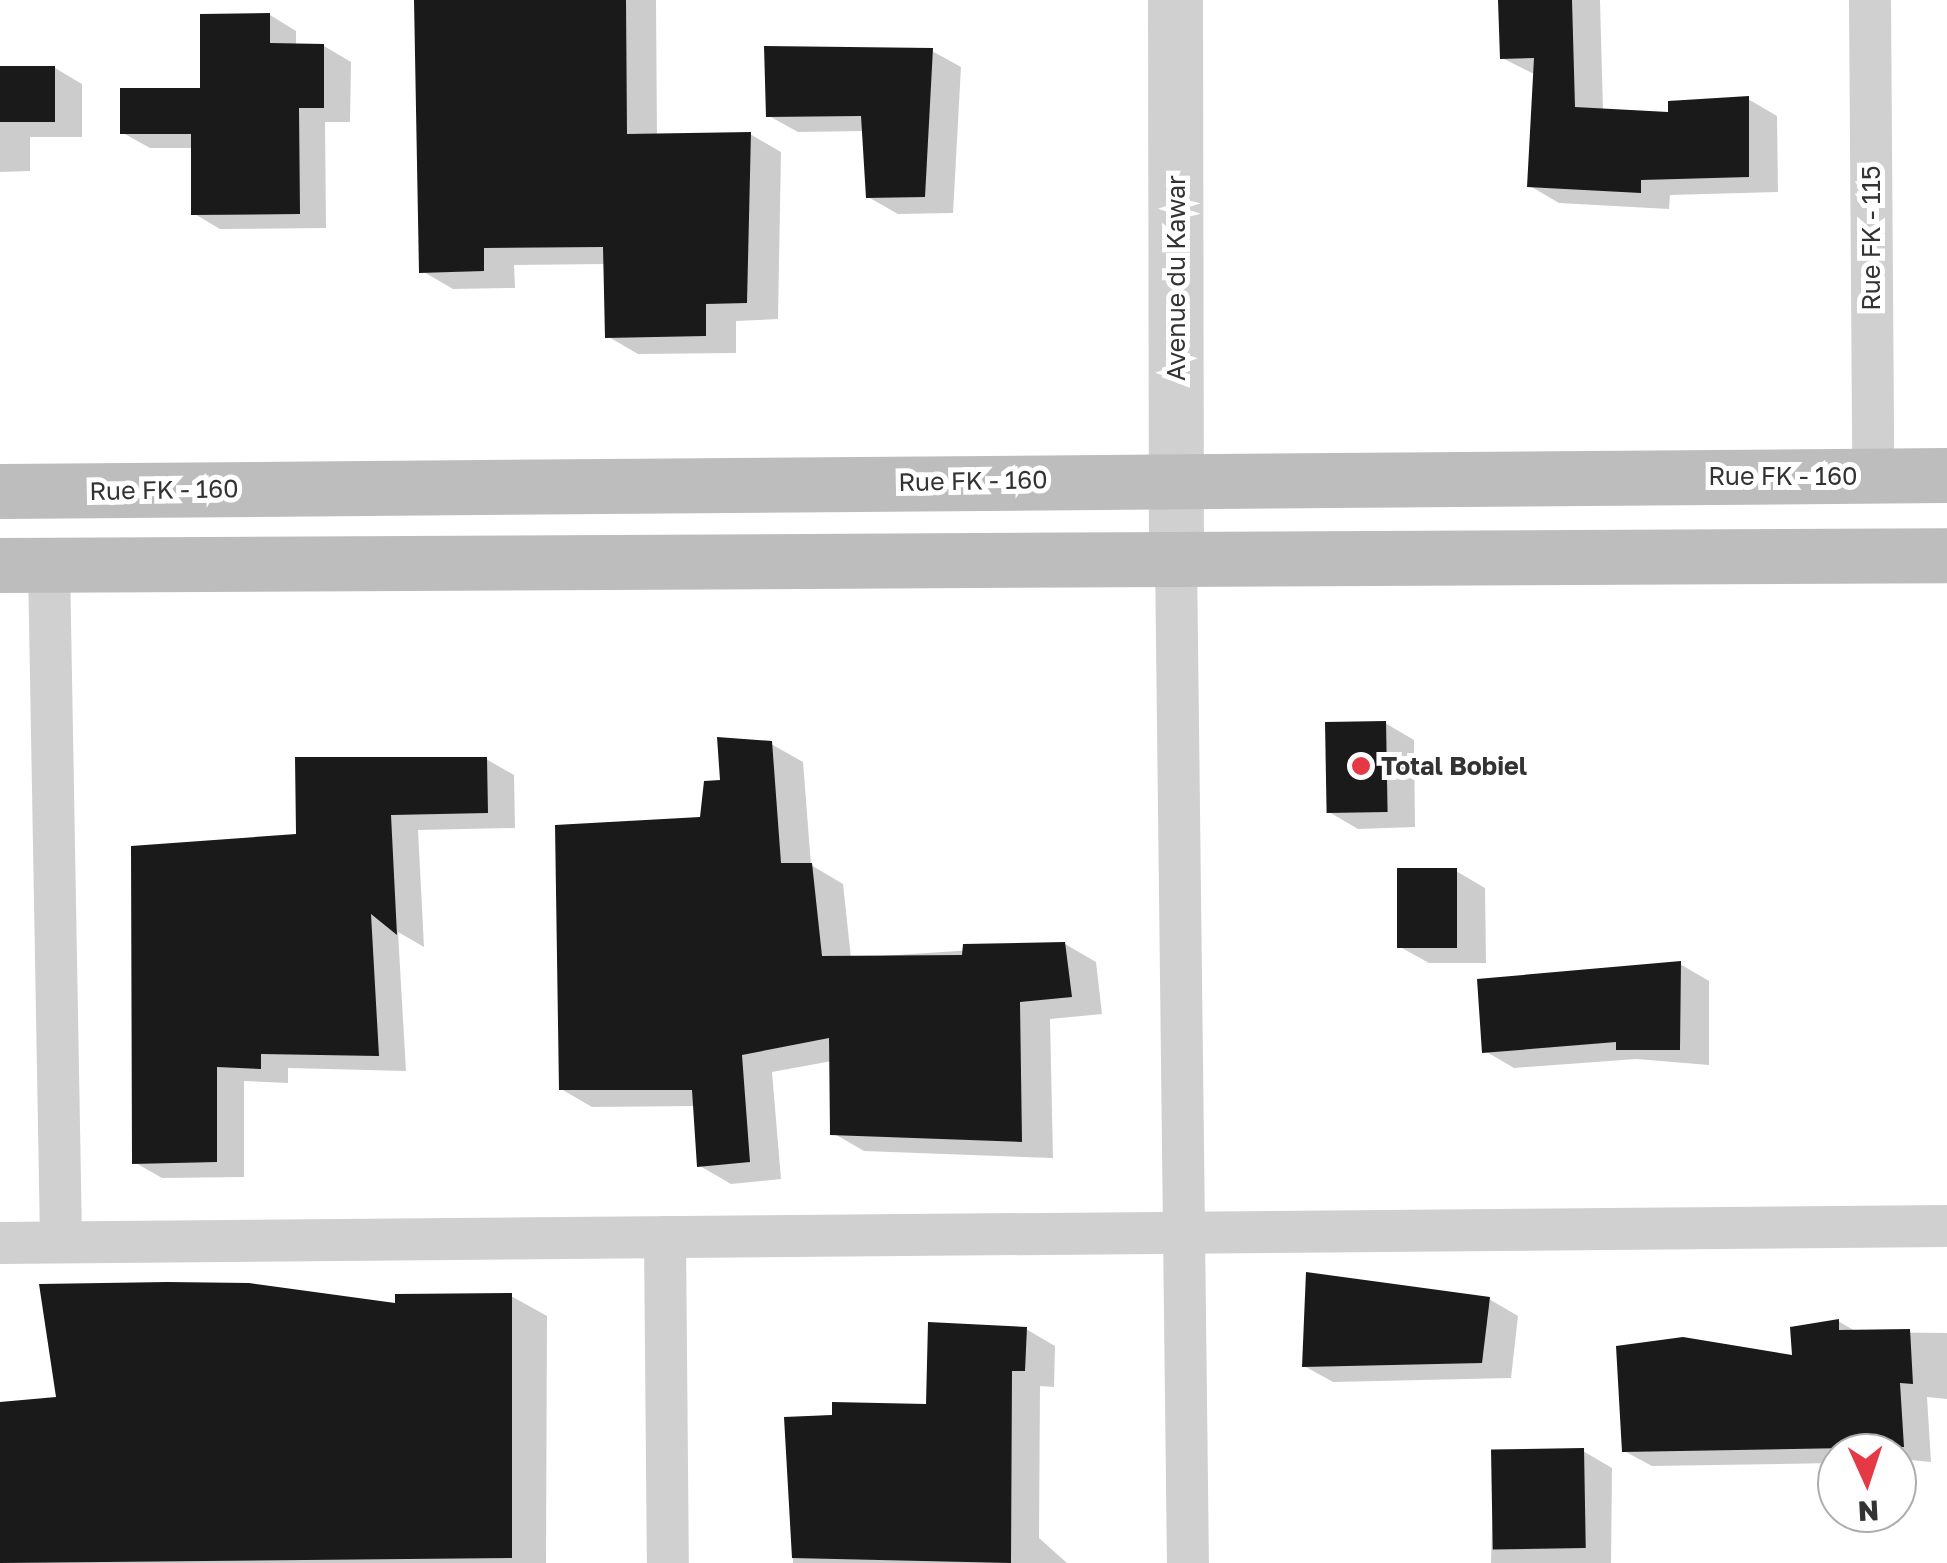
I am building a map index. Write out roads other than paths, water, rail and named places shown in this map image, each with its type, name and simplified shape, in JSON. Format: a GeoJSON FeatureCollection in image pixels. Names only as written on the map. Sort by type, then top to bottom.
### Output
{"type":"FeatureCollection","features":[{"type":"Feature","properties":{"kind":"main road","name":"Rue FK - 160"},"geometry":{"type":"LineString","coordinates":[[0,491],[1947,475]]}},
{"type":"Feature","properties":{"kind":"main road"},"geometry":{"type":"LineString","coordinates":[[24,565],[1947,555]]}},
{"type":"Feature","properties":{"kind":"street","name":"Avenue du Kawar"},"geometry":{"type":"LineString","coordinates":[[1175,0],[1176,557]]}},
{"type":"Feature","properties":{"kind":"street","name":"Rue FK - 115"},"geometry":{"type":"LineString","coordinates":[[1870,0],[1873,476]]}},
{"type":"Feature","properties":{"kind":"street"},"geometry":{"type":"LineString","coordinates":[[1176,557],[1188,1563]]}},
{"type":"Feature","properties":{"kind":"street"},"geometry":{"type":"LineString","coordinates":[[24,565],[61,1242]]}},
{"type":"Feature","properties":{"kind":"street"},"geometry":{"type":"LineString","coordinates":[[0,1243],[1947,1226]]}},
{"type":"Feature","properties":{"kind":"street"},"geometry":{"type":"LineString","coordinates":[[665,1237],[668,1563]]}},
{"type":"Feature","properties":{"kind":"place","name":"Total Bobiel"},"geometry":{"type":"Point","coordinates":[1361,766]}}]}
